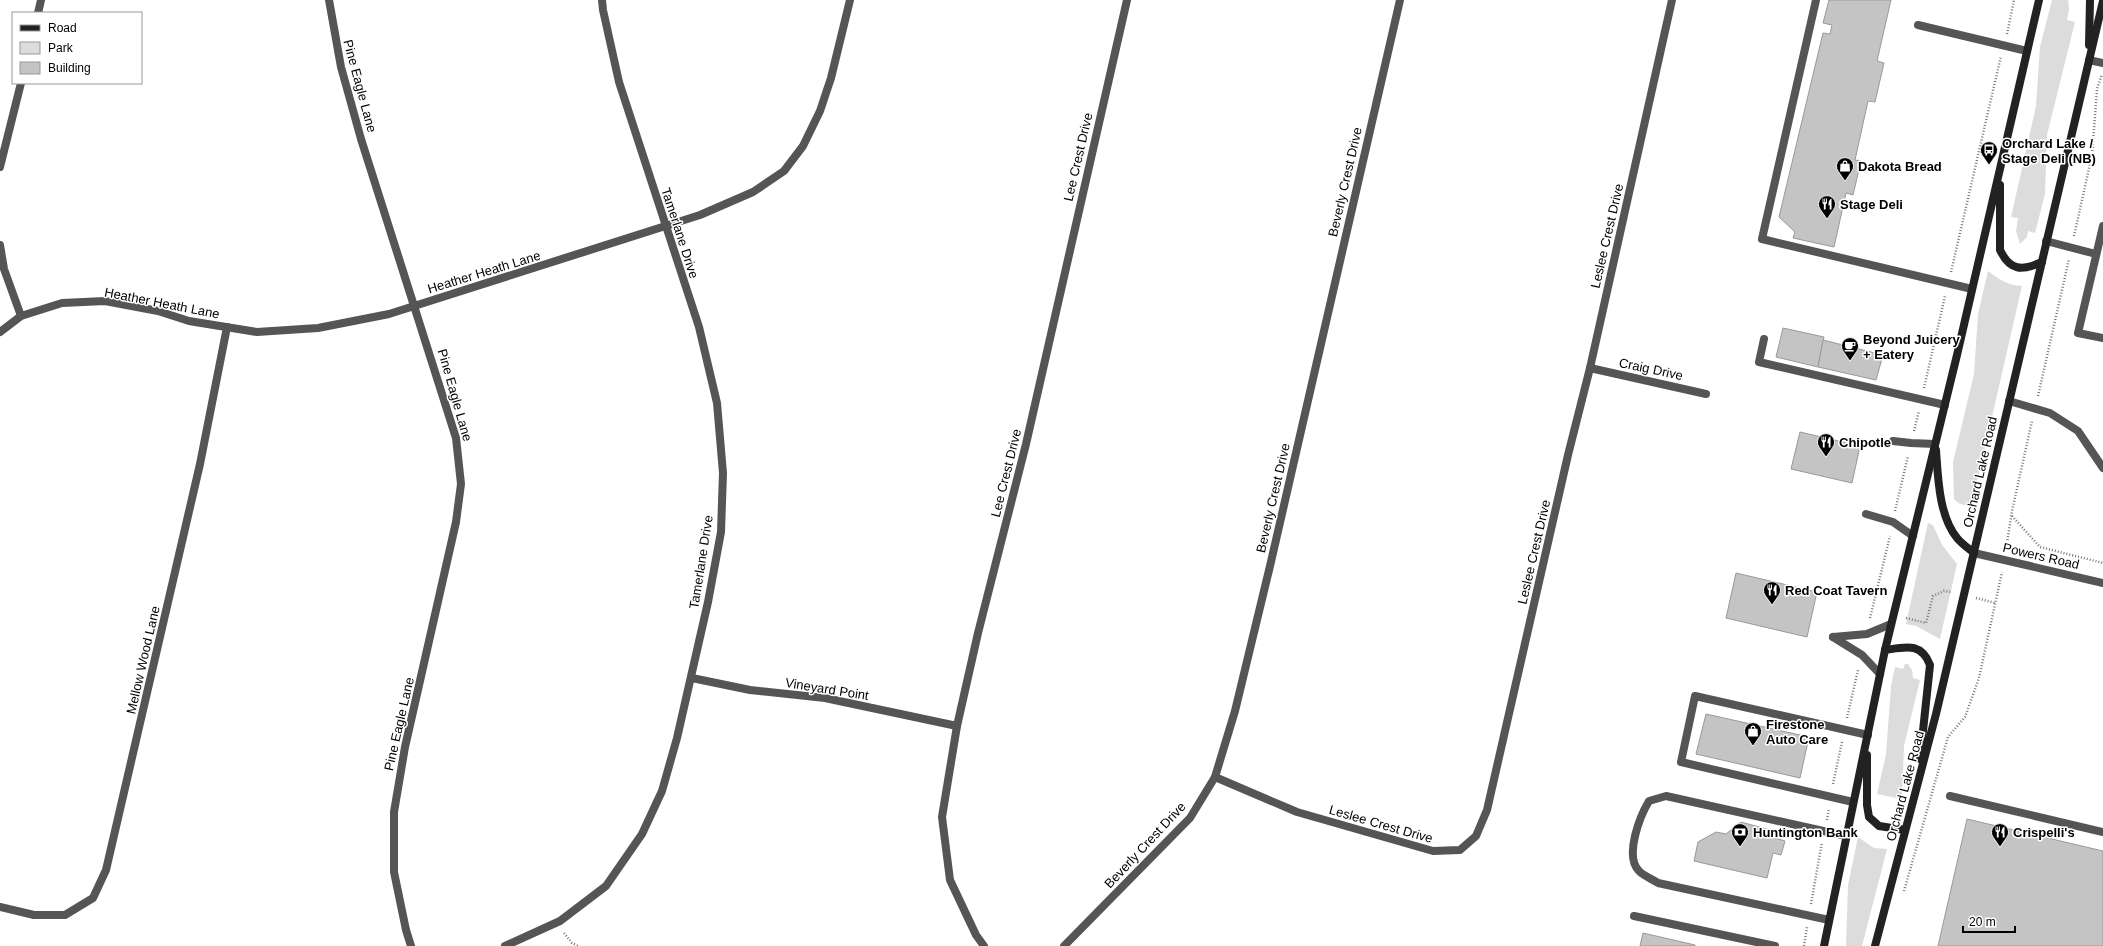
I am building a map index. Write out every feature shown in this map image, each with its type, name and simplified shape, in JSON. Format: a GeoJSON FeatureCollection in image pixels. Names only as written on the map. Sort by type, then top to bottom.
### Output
{"type":"FeatureCollection","features":[{"type":"Feature","properties":{"kind":"main road"},"geometry":{"type":"LineString","coordinates":[[1824,946],[1885,650],[1945,405],[2039,0]]}},
{"type":"Feature","properties":{"kind":"main road"},"geometry":{"type":"LineString","coordinates":[[2089,60],[2090,0]]}},
{"type":"Feature","properties":{"kind":"main road","name":"Orchard Lake Road"},"geometry":{"type":"LineString","coordinates":[[1875,946],[1917,788],[1974,553],[2103,1]]}},
{"type":"Feature","properties":{"kind":"main road"},"geometry":{"type":"LineString","coordinates":[[2000,170],[2000,250],[2010,265],[2018,268],[2029,268],[2042,262]]}},
{"type":"Feature","properties":{"kind":"main road"},"geometry":{"type":"LineString","coordinates":[[1935,444],[1938,477],[1946,516],[1956,538],[1974,553]]}},
{"type":"Feature","properties":{"kind":"main road"},"geometry":{"type":"LineString","coordinates":[[1885,650],[1907,647],[1919,650],[1926,655],[1930,665],[1917,788]]}},
{"type":"Feature","properties":{"kind":"main road"},"geometry":{"type":"LineString","coordinates":[[1867,738],[1867,805],[1869,817],[1879,826],[1906,830]]}},
{"type":"Feature","properties":{"kind":"street"},"geometry":{"type":"LineString","coordinates":[[38,12],[41,0]]}},
{"type":"Feature","properties":{"kind":"street","name":"Pine Eagle Lane"},"geometry":{"type":"LineString","coordinates":[[329,0],[340,67],[392,236],[416,305],[456,438],[461,484],[456,522],[405,747],[394,812],[394,872],[406,930],[411,946]]}},
{"type":"Feature","properties":{"kind":"street","name":"Tamerlane Drive"},"geometry":{"type":"LineString","coordinates":[[505,946],[558,922],[606,886],[642,834],[662,791],[692,678],[721,532],[724,473],[717,403],[702,342],[619,82],[602,0]]}},
{"type":"Feature","properties":{"kind":"street","name":"Heather Heath Lane"},"geometry":{"type":"LineString","coordinates":[[0,332],[21,316],[62,303],[105,301],[227,328],[257,332],[318,328],[363,320],[416,305],[700,215],[753,192],[784,171],[803,146],[820,111],[831,78],[850,0]]}},
{"type":"Feature","properties":{"kind":"street","name":"Lee Crest Drive"},"geometry":{"type":"LineString","coordinates":[[984,946],[976,935],[950,880],[942,817],[957,726],[978,633],[1026,444],[1127,0]]}},
{"type":"Feature","properties":{"kind":"street","name":"Beverly Crest Drive"},"geometry":{"type":"LineString","coordinates":[[1064,946],[1190,818],[1215,777],[1235,712],[1270,566],[1400,0]]}},
{"type":"Feature","properties":{"kind":"street","name":"Leslee Crest Drive"},"geometry":{"type":"LineString","coordinates":[[1215,777],[1297,812],[1433,851],[1460,850],[1476,836],[1487,810],[1568,455],[1590,368],[1672,0]]}},
{"type":"Feature","properties":{"kind":"street"},"geometry":{"type":"LineString","coordinates":[[1816,0],[1762,239],[1949,282],[1972,289]]}},
{"type":"Feature","properties":{"kind":"street"},"geometry":{"type":"LineString","coordinates":[[1918,26],[2027,51]]}},
{"type":"Feature","properties":{"kind":"street"},"geometry":{"type":"LineString","coordinates":[[2089,60],[2103,63]]}},
{"type":"Feature","properties":{"kind":"street"},"geometry":{"type":"LineString","coordinates":[[0,167],[21,84]]}},
{"type":"Feature","properties":{"kind":"street"},"geometry":{"type":"LineString","coordinates":[[2103,226],[2078,333],[2103,338]]}},
{"type":"Feature","properties":{"kind":"street"},"geometry":{"type":"LineString","coordinates":[[2046,241],[2096,254]]}},
{"type":"Feature","properties":{"kind":"street"},"geometry":{"type":"LineString","coordinates":[[0,245],[4,269],[21,316]]}},
{"type":"Feature","properties":{"kind":"street","name":"Mellow Wood Lane"},"geometry":{"type":"LineString","coordinates":[[0,907],[34,915],[65,915],[93,898],[106,870],[200,464],[227,328]]}},
{"type":"Feature","properties":{"kind":"street"},"geometry":{"type":"LineString","coordinates":[[1764,339],[1759,362],[1945,405]]}},
{"type":"Feature","properties":{"kind":"street","name":"Craig Drive"},"geometry":{"type":"LineString","coordinates":[[1590,368],[1706,394]]}},
{"type":"Feature","properties":{"kind":"street"},"geometry":{"type":"LineString","coordinates":[[2009,401],[2050,413],[2078,431],[2103,468]]}},
{"type":"Feature","properties":{"kind":"street"},"geometry":{"type":"LineString","coordinates":[[1893,441],[1935,444]]}},
{"type":"Feature","properties":{"kind":"street"},"geometry":{"type":"LineString","coordinates":[[1866,514],[1893,522],[1913,536]]}},
{"type":"Feature","properties":{"kind":"street","name":"Powers Road"},"geometry":{"type":"LineString","coordinates":[[1974,553],[2103,583]]}},
{"type":"Feature","properties":{"kind":"street"},"geometry":{"type":"LineString","coordinates":[[1880,674],[1862,655],[1833,636],[1867,634],[1891,624]]}},
{"type":"Feature","properties":{"kind":"street","name":"Vineyard Point"},"geometry":{"type":"LineString","coordinates":[[692,678],[750,690],[825,698],[957,726]]}},
{"type":"Feature","properties":{"kind":"street"},"geometry":{"type":"LineString","coordinates":[[1853,802],[1681,762],[1695,696],[1845,730],[1867,738]]}},
{"type":"Feature","properties":{"kind":"street"},"geometry":{"type":"LineString","coordinates":[[1829,920],[1658,883],[1638,870],[1632,856],[1641,815],[1649,801],[1666,796],[1846,836]]}},
{"type":"Feature","properties":{"kind":"street"},"geometry":{"type":"LineString","coordinates":[[1950,796],[2103,832]]}},
{"type":"Feature","properties":{"kind":"street"},"geometry":{"type":"LineString","coordinates":[[1634,916],[1775,946]]}},
{"type":"Feature","properties":{"kind":"path"},"geometry":{"type":"LineString","coordinates":[[1867,634],[2014,0]]}},
{"type":"Feature","properties":{"kind":"path"},"geometry":{"type":"LineString","coordinates":[[1904,894],[1948,737],[1965,717],[1979,678],[2005,560],[2012,516],[2035,408],[2092,155],[2097,89],[2103,72]]}},
{"type":"Feature","properties":{"kind":"path"},"geometry":{"type":"LineString","coordinates":[[2012,516],[2040,547],[2103,563]]}},
{"type":"Feature","properties":{"kind":"path"},"geometry":{"type":"LineString","coordinates":[[1909,619],[1926,623],[1933,596],[1944,591],[1952,592]]}},
{"type":"Feature","properties":{"kind":"path"},"geometry":{"type":"LineString","coordinates":[[1988,601],[1995,603]]}},
{"type":"Feature","properties":{"kind":"path"},"geometry":{"type":"LineString","coordinates":[[1872,611],[1877,612]]}},
{"type":"Feature","properties":{"kind":"path"},"geometry":{"type":"LineString","coordinates":[[1804,946],[1824,830],[1862,655]]}},
{"type":"Feature","properties":{"kind":"path"},"geometry":{"type":"LineString","coordinates":[[558,922],[567,938],[578,946]]}},
{"type":"Feature","properties":{"kind":"green space"},"geometry":{"type":"Polygon","coordinates":[[[2052,0],[2068,0],[2069,9],[2067,20],[2075,22],[2047,135],[2045,194],[2035,233],[2028,231],[2027,237],[2020,244],[2016,231],[2018,218],[2011,217],[2036,106],[2040,47],[2052,0]]]}},
{"type":"Feature","properties":{"kind":"green space"},"geometry":{"type":"Polygon","coordinates":[[[1988,271],[2004,282],[2022,286],[1972,504],[1967,505],[1958,503],[1954,499],[1953,462],[1974,374],[1978,314],[1988,271]]]}},
{"type":"Feature","properties":{"kind":"green space"},"geometry":{"type":"Polygon","coordinates":[[[1928,523],[1933,525],[1942,545],[1957,564],[1940,639],[1916,626],[1906,624],[1928,523]]]}},
{"type":"Feature","properties":{"kind":"green space"},"geometry":{"type":"Polygon","coordinates":[[[1905,664],[1908,664],[1912,670],[1913,678],[1920,680],[1904,746],[1902,799],[1877,794],[1886,754],[1891,686],[1895,667],[1903,669],[1905,664]]]}},
{"type":"Feature","properties":{"kind":"green space"},"geometry":{"type":"Polygon","coordinates":[[[1858,837],[1874,848],[1887,849],[1862,946],[1846,946],[1848,885],[1858,837]]]}},
{"type":"Feature","properties":{"kind":"building"},"geometry":{"type":"Polygon","coordinates":[[[1829,0],[1891,0],[1877,61],[1884,63],[1875,102],[1868,101],[1855,160],[1861,161],[1853,195],[1846,193],[1834,247],[1793,238],[1795,232],[1779,217],[1823,33],[1830,34],[1832,25],[1823,23],[1829,0]]]}},
{"type":"Feature","properties":{"kind":"building"},"geometry":{"type":"Polygon","coordinates":[[[1783,328],[1824,337],[1818,367],[1776,357],[1783,328]]]}},
{"type":"Feature","properties":{"kind":"building","name":"Beyond Juicery + Eatery"},"geometry":{"type":"Polygon","coordinates":[[[1823,340],[1883,355],[1876,380],[1818,367],[1823,340]]]}},
{"type":"Feature","properties":{"kind":"building","name":"Chipotle"},"geometry":{"type":"Polygon","coordinates":[[[1800,432],[1860,446],[1852,483],[1791,469],[1800,432]]]}},
{"type":"Feature","properties":{"kind":"building","name":"Red Coat Tavern"},"geometry":{"type":"Polygon","coordinates":[[[1736,573],[1817,592],[1807,637],[1726,618],[1736,573]]]}},
{"type":"Feature","properties":{"kind":"building","name":"Firestone Auto Care"},"geometry":{"type":"Polygon","coordinates":[[[1706,714],[1809,737],[1800,778],[1696,754],[1706,714]]]}},
{"type":"Feature","properties":{"kind":"building"},"geometry":{"type":"Polygon","coordinates":[[[1967,819],[2103,851],[2103,946],[1938,946],[1967,819]]]}},
{"type":"Feature","properties":{"kind":"building","name":"Huntington Bank"},"geometry":{"type":"Polygon","coordinates":[[[1741,822],[1770,830],[1768,836],[1785,841],[1781,855],[1773,853],[1767,878],[1694,861],[1698,842],[1716,832],[1726,834],[1741,822]]]}},
{"type":"Feature","properties":{"kind":"building"},"geometry":{"type":"Polygon","coordinates":[[[1643,933],[1695,945],[1695,946],[1640,946],[1643,933]]]}},
{"type":"Feature","properties":{"kind":"place","name":"Orchard Lake / Stage Deli (NB)"},"geometry":{"type":"Point","coordinates":[1989,165]}},
{"type":"Feature","properties":{"kind":"place","name":"Dakota Bread"},"geometry":{"type":"Point","coordinates":[1845,181]}},
{"type":"Feature","properties":{"kind":"place","name":"Stage Deli"},"geometry":{"type":"Point","coordinates":[1827,219]}},
{"type":"Feature","properties":{"kind":"place","name":"Beyond Juicery + Eatery"},"geometry":{"type":"Point","coordinates":[1850,361]}},
{"type":"Feature","properties":{"kind":"place","name":"Chipotle"},"geometry":{"type":"Point","coordinates":[1826,457]}},
{"type":"Feature","properties":{"kind":"place","name":"Red Coat Tavern"},"geometry":{"type":"Point","coordinates":[1772,605]}},
{"type":"Feature","properties":{"kind":"place","name":"Firestone Auto Care"},"geometry":{"type":"Point","coordinates":[1753,746]}},
{"type":"Feature","properties":{"kind":"place","name":"Huntington Bank"},"geometry":{"type":"Point","coordinates":[1740,847]}},
{"type":"Feature","properties":{"kind":"place","name":"Crispelli's"},"geometry":{"type":"Point","coordinates":[2000,847]}}]}
